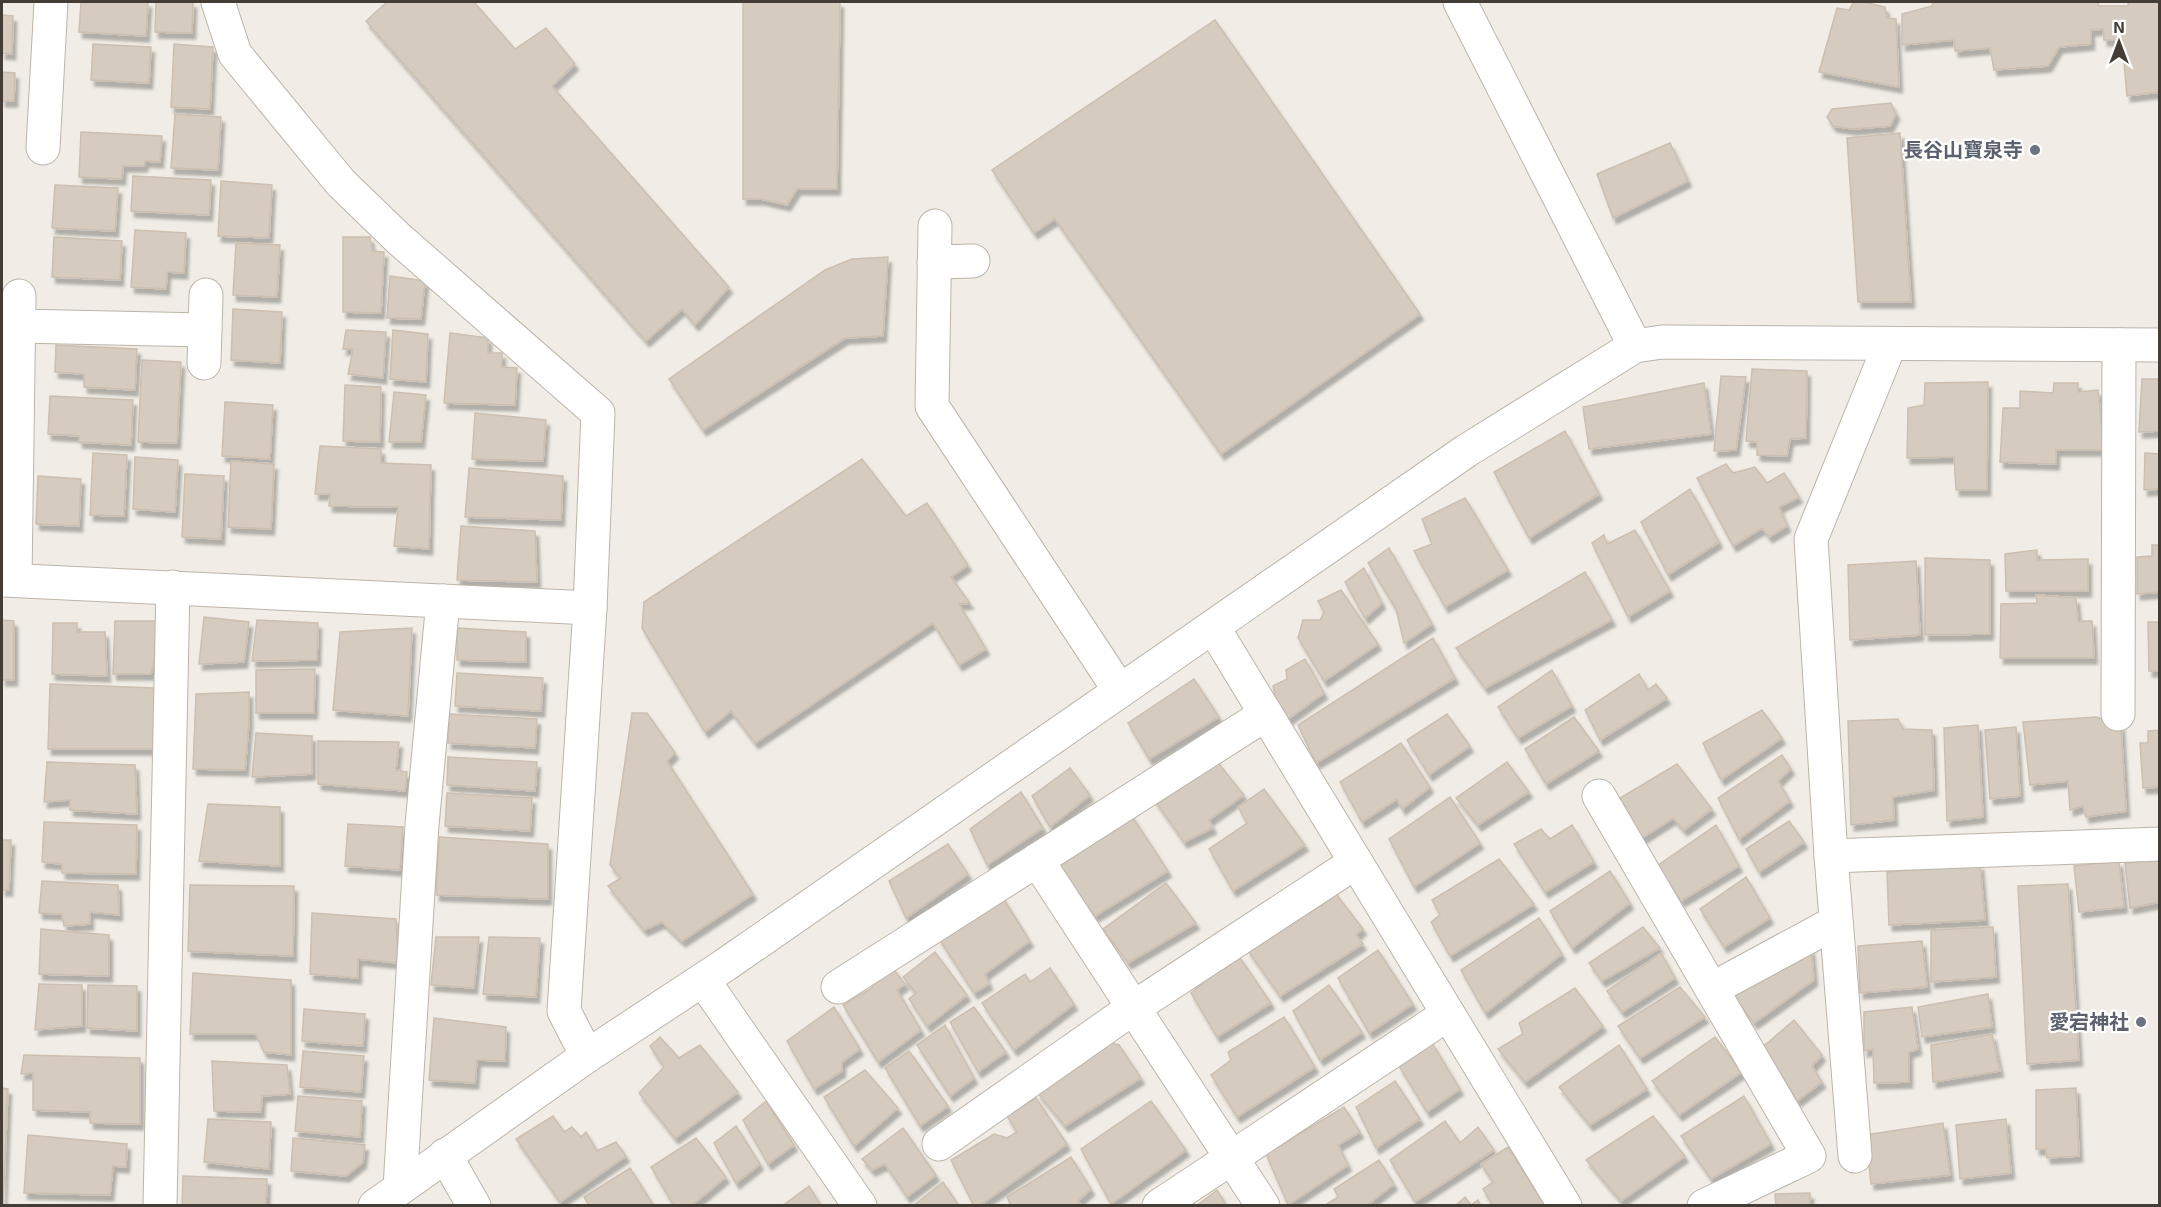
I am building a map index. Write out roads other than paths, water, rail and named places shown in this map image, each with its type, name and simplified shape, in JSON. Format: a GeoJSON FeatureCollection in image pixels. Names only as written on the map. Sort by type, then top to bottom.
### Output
{"type":"FeatureCollection","features":[{"type":"Feature","properties":{"kind":"street"},"geometry":{"type":"LineString","coordinates":[[43,148],[51,2]]}},
{"type":"Feature","properties":{"kind":"street"},"geometry":{"type":"LineString","coordinates":[[218,2],[234,54],[342,183],[399,239],[598,413],[590,608],[564,1011],[587,1056]]}},
{"type":"Feature","properties":{"kind":"street"},"geometry":{"type":"LineString","coordinates":[[1460,2],[1635,346]]}},
{"type":"Feature","properties":{"kind":"street"},"geometry":{"type":"LineString","coordinates":[[935,226],[932,406],[1120,692]]}},
{"type":"Feature","properties":{"kind":"street"},"geometry":{"type":"LineString","coordinates":[[934,262],[973,261]]}},
{"type":"Feature","properties":{"kind":"street"},"geometry":{"type":"LineString","coordinates":[[204,363],[206,295]]}},
{"type":"Feature","properties":{"kind":"street"},"geometry":{"type":"LineString","coordinates":[[205,330],[18,311],[8,580],[590,608]]}},
{"type":"Feature","properties":{"kind":"street"},"geometry":{"type":"LineString","coordinates":[[388,1197],[587,1056],[703,980],[1466,451],[1635,346],[1662,342],[2160,345]]}},
{"type":"Feature","properties":{"kind":"street"},"geometry":{"type":"LineString","coordinates":[[1855,1156],[1831,856],[1811,538],[1890,344]]}},
{"type":"Feature","properties":{"kind":"street"},"geometry":{"type":"LineString","coordinates":[[2118,714],[2119,345]]}},
{"type":"Feature","properties":{"kind":"street"},"geometry":{"type":"LineString","coordinates":[[160,1206],[173,587]]}},
{"type":"Feature","properties":{"kind":"street"},"geometry":{"type":"LineString","coordinates":[[388,1197],[443,601]]}},
{"type":"Feature","properties":{"kind":"street"},"geometry":{"type":"LineString","coordinates":[[1213,627],[1565,1206]]}},
{"type":"Feature","properties":{"kind":"street"},"geometry":{"type":"LineString","coordinates":[[838,987],[1266,714]]}},
{"type":"Feature","properties":{"kind":"street"},"geometry":{"type":"LineString","coordinates":[[1599,796],[1809,1156],[1704,1206]]}},
{"type":"Feature","properties":{"kind":"street"},"geometry":{"type":"LineString","coordinates":[[1831,856],[2160,844]]}},
{"type":"Feature","properties":{"kind":"street"},"geometry":{"type":"LineString","coordinates":[[1037,860],[1263,1206]]}},
{"type":"Feature","properties":{"kind":"street"},"geometry":{"type":"LineString","coordinates":[[939,1144],[1133,1008],[1356,862]]}},
{"type":"Feature","properties":{"kind":"street"},"geometry":{"type":"LineString","coordinates":[[1712,989],[1836,922]]}},
{"type":"Feature","properties":{"kind":"street"},"geometry":{"type":"LineString","coordinates":[[703,980],[860,1206]]}},
{"type":"Feature","properties":{"kind":"street"},"geometry":{"type":"LineString","coordinates":[[1159,1206],[1448,1014]]}},
{"type":"Feature","properties":{"kind":"street"},"geometry":{"type":"LineString","coordinates":[[445,1155],[474,1206]]}},
{"type":"Feature","properties":{"kind":"place","name":"長谷山寶泉寺"},"geometry":{"type":"Point","coordinates":[2035,150]}},
{"type":"Feature","properties":{"kind":"place","name":"愛宕神社"},"geometry":{"type":"Point","coordinates":[2141,1022]}}]}
